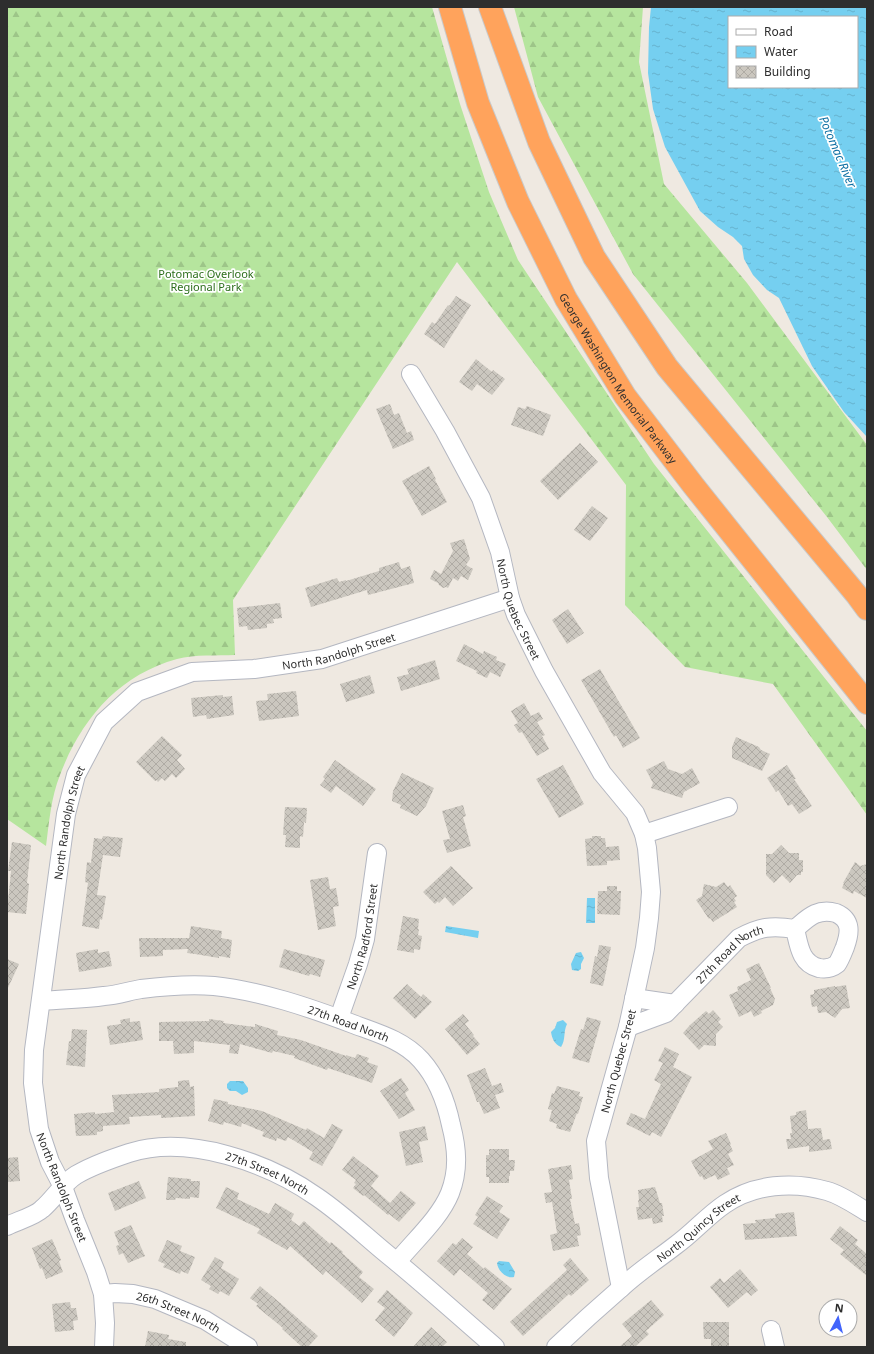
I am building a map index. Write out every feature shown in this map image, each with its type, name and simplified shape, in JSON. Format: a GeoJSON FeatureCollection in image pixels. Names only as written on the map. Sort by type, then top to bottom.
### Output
{"type":"FeatureCollection","features":[{"type":"Feature","properties":{"kind":"highway","name":"George Washington Memorial Parkway"},"geometry":{"type":"LineString","coordinates":[[450,7],[478,103],[518,202],[566,299],[625,396],[693,485],[867,703]]}},
{"type":"Feature","properties":{"kind":"highway"},"geometry":{"type":"LineString","coordinates":[[490,7],[539,142],[594,257],[667,367],[867,609]]}},
{"type":"Feature","properties":{"kind":"street","name":"North Quebec Street"},"geometry":{"type":"LineString","coordinates":[[411,374],[445,430],[481,498],[500,552],[510,598],[516,615],[544,671],[602,773],[635,813],[644,834],[647,848],[651,892],[649,918],[628,1027],[596,1141],[599,1178],[621,1288]]}},
{"type":"Feature","properties":{"kind":"street","name":"North Randolph Street"},"geometry":{"type":"LineString","coordinates":[[104,1347],[105,1323],[103,1294],[63,1187],[50,1162],[38,1129],[33,1083],[34,1050],[42,1001],[66,814],[76,775],[104,722],[138,692],[192,672],[254,669],[322,659],[510,598]]}},
{"type":"Feature","properties":{"kind":"street"},"geometry":{"type":"LineString","coordinates":[[644,834],[728,807]]}},
{"type":"Feature","properties":{"kind":"street","name":"North Radford Street"},"geometry":{"type":"LineString","coordinates":[[339,1018],[365,939],[377,853]]}},
{"type":"Feature","properties":{"kind":"street","name":"27th Road North"},"geometry":{"type":"LineString","coordinates":[[628,1027],[666,1012],[739,938],[754,931],[777,926],[795,928]]}},
{"type":"Feature","properties":{"kind":"street","name":"27th Road North"},"geometry":{"type":"LineString","coordinates":[[42,1001],[103,996],[142,989],[213,986],[247,991],[283,1000],[339,1018],[391,1038],[407,1048],[420,1059],[432,1073],[440,1087],[450,1118],[456,1150],[456,1170],[454,1182],[445,1204],[397,1262]]}},
{"type":"Feature","properties":{"kind":"street"},"geometry":{"type":"LineString","coordinates":[[634,998],[675,1004]]}},
{"type":"Feature","properties":{"kind":"street","name":"27th Street North"},"geometry":{"type":"LineString","coordinates":[[7,1226],[41,1210],[63,1187],[83,1171],[132,1152],[174,1146],[226,1155],[279,1174],[316,1196],[397,1262],[495,1347]]}},
{"type":"Feature","properties":{"kind":"street","name":"North Quincy Street"},"geometry":{"type":"LineString","coordinates":[[556,1347],[621,1288],[678,1244],[726,1204],[738,1197],[757,1189],[803,1185],[828,1191],[844,1198],[867,1212]]}},
{"type":"Feature","properties":{"kind":"street","name":"26th Street North"},"geometry":{"type":"LineString","coordinates":[[103,1294],[133,1294],[155,1299],[205,1320],[248,1347]]}},
{"type":"Feature","properties":{"kind":"street"},"geometry":{"type":"LineString","coordinates":[[771,1330],[775,1347]]}},
{"type":"Feature","properties":{"kind":"green space","name":"Potomac Overlook Regional Park"},"geometry":{"type":"Polygon","coordinates":[[[7,7],[432,7],[460,104],[489,192],[518,260],[654,464],[867,731],[867,815],[773,684],[685,667],[625,605],[626,485],[457,262],[233,600],[235,655],[184,657],[156,666],[137,676],[120,688],[105,702],[91,718],[79,736],[60,775],[52,801],[46,846],[7,819],[7,7]]]}},
{"type":"Feature","properties":{"kind":"green space"},"geometry":{"type":"Polygon","coordinates":[[[514,7],[643,7],[639,62],[664,184],[747,283],[867,445],[867,570],[827,517],[633,274],[538,97],[514,7]]]}},
{"type":"Feature","properties":{"kind":"water","name":"Potomac River"},"geometry":{"type":"Polygon","coordinates":[[[651,7],[867,7],[867,437],[844,412],[812,366],[779,298],[767,290],[753,275],[744,259],[742,246],[700,211],[665,147],[653,109],[648,73],[651,7]]]}},
{"type":"Feature","properties":{"kind":"water"},"geometry":{"type":"Polygon","coordinates":[[[587,898],[595,898],[595,923],[586,923],[587,898]]]}},
{"type":"Feature","properties":{"kind":"water"},"geometry":{"type":"Polygon","coordinates":[[[446,926],[479,931],[478,938],[445,932],[446,926]]]}},
{"type":"Feature","properties":{"kind":"water"},"geometry":{"type":"Polygon","coordinates":[[[581,952],[584,958],[581,964],[581,969],[578,971],[572,970],[571,964],[576,953],[581,952]]]}},
{"type":"Feature","properties":{"kind":"water"},"geometry":{"type":"Polygon","coordinates":[[[563,1020],[567,1024],[561,1047],[554,1041],[551,1032],[555,1028],[557,1022],[563,1020]]]}},
{"type":"Feature","properties":{"kind":"water"},"geometry":{"type":"Polygon","coordinates":[[[230,1081],[243,1081],[248,1088],[248,1092],[242,1095],[236,1091],[230,1091],[227,1088],[227,1084],[230,1081]]]}},
{"type":"Feature","properties":{"kind":"water"},"geometry":{"type":"Polygon","coordinates":[[[499,1261],[509,1262],[515,1272],[514,1277],[505,1276],[498,1266],[497,1263],[499,1261]]]}},
{"type":"Feature","properties":{"kind":"building"},"geometry":{"type":"Polygon","coordinates":[[[456,296],[471,305],[444,348],[424,334],[432,322],[435,324],[456,296]]]}},
{"type":"Feature","properties":{"kind":"building"},"geometry":{"type":"Polygon","coordinates":[[[476,359],[492,372],[493,370],[505,379],[492,395],[477,384],[472,391],[459,382],[476,359]]]}},
{"type":"Feature","properties":{"kind":"building"},"geometry":{"type":"Polygon","coordinates":[[[390,404],[394,415],[399,413],[407,433],[411,431],[414,440],[393,449],[376,409],[390,404]]]}},
{"type":"Feature","properties":{"kind":"building"},"geometry":{"type":"Polygon","coordinates":[[[527,406],[551,415],[543,436],[511,425],[518,407],[525,409],[527,406]]]}},
{"type":"Feature","properties":{"kind":"building"},"geometry":{"type":"Polygon","coordinates":[[[580,443],[598,462],[558,500],[540,481],[580,443]]]}},
{"type":"Feature","properties":{"kind":"building"},"geometry":{"type":"Polygon","coordinates":[[[429,466],[447,502],[422,516],[402,481],[429,466]]]}},
{"type":"Feature","properties":{"kind":"building"},"geometry":{"type":"Polygon","coordinates":[[[592,506],[608,518],[590,541],[574,530],[592,506]]]}},
{"type":"Feature","properties":{"kind":"building"},"geometry":{"type":"Polygon","coordinates":[[[464,539],[470,559],[466,565],[473,569],[468,580],[461,576],[458,581],[453,578],[448,588],[443,588],[438,583],[430,579],[434,570],[441,574],[453,551],[450,543],[464,539]]]}},
{"type":"Feature","properties":{"kind":"building"},"geometry":{"type":"Polygon","coordinates":[[[399,562],[401,569],[410,566],[414,583],[368,595],[367,590],[311,607],[305,588],[337,578],[339,582],[346,581],[379,571],[379,568],[399,562]]]}},
{"type":"Feature","properties":{"kind":"building"},"geometry":{"type":"Polygon","coordinates":[[[280,603],[282,618],[273,619],[274,623],[267,624],[267,628],[248,630],[247,626],[239,627],[237,608],[280,603]]]}},
{"type":"Feature","properties":{"kind":"building"},"geometry":{"type":"Polygon","coordinates":[[[568,609],[584,633],[567,644],[552,620],[568,609]]]}},
{"type":"Feature","properties":{"kind":"building"},"geometry":{"type":"Polygon","coordinates":[[[464,644],[483,654],[484,651],[497,657],[496,660],[506,664],[500,677],[490,672],[487,678],[476,673],[477,671],[456,661],[464,644]]]}},
{"type":"Feature","properties":{"kind":"building"},"geometry":{"type":"Polygon","coordinates":[[[435,660],[440,679],[401,691],[397,677],[409,674],[407,669],[435,660]]]}},
{"type":"Feature","properties":{"kind":"building"},"geometry":{"type":"Polygon","coordinates":[[[600,669],[640,738],[623,748],[616,735],[614,737],[581,680],[600,669]]]}},
{"type":"Feature","properties":{"kind":"building"},"geometry":{"type":"Polygon","coordinates":[[[370,675],[375,693],[346,702],[340,684],[370,675]]]}},
{"type":"Feature","properties":{"kind":"building"},"geometry":{"type":"Polygon","coordinates":[[[296,691],[299,716],[259,721],[256,701],[268,700],[267,694],[296,691]]]}},
{"type":"Feature","properties":{"kind":"building"},"geometry":{"type":"Polygon","coordinates":[[[223,695],[223,697],[232,696],[234,715],[207,719],[206,715],[193,717],[191,698],[223,695]]]}},
{"type":"Feature","properties":{"kind":"building"},"geometry":{"type":"Polygon","coordinates":[[[524,703],[531,716],[539,712],[543,719],[537,722],[545,735],[542,736],[549,749],[537,756],[522,732],[519,733],[514,725],[518,723],[511,711],[524,703]]]}},
{"type":"Feature","properties":{"kind":"building"},"geometry":{"type":"Polygon","coordinates":[[[162,736],[182,755],[177,760],[185,769],[176,778],[172,774],[165,781],[162,778],[158,782],[157,780],[155,781],[136,762],[162,736]]]}},
{"type":"Feature","properties":{"kind":"building"},"geometry":{"type":"Polygon","coordinates":[[[736,737],[759,747],[761,750],[770,754],[762,771],[732,758],[732,747],[736,737]]]}},
{"type":"Feature","properties":{"kind":"building"},"geometry":{"type":"Polygon","coordinates":[[[335,760],[376,789],[363,806],[336,786],[331,793],[320,785],[325,779],[323,777],[335,760]]]}},
{"type":"Feature","properties":{"kind":"building"},"geometry":{"type":"Polygon","coordinates":[[[664,761],[668,769],[682,774],[692,768],[700,783],[684,792],[682,798],[651,788],[653,783],[646,770],[664,761]]]}},
{"type":"Feature","properties":{"kind":"building"},"geometry":{"type":"Polygon","coordinates":[[[563,765],[584,804],[559,818],[536,779],[563,765]]]}},
{"type":"Feature","properties":{"kind":"building"},"geometry":{"type":"Polygon","coordinates":[[[787,765],[796,779],[794,779],[812,806],[799,814],[792,804],[788,806],[778,790],[776,792],[767,778],[787,765]]]}},
{"type":"Feature","properties":{"kind":"building"},"geometry":{"type":"Polygon","coordinates":[[[402,773],[434,788],[426,806],[417,816],[400,808],[401,805],[392,801],[393,791],[402,773]]]}},
{"type":"Feature","properties":{"kind":"building"},"geometry":{"type":"Polygon","coordinates":[[[463,805],[466,816],[463,817],[471,846],[447,853],[443,840],[450,839],[442,811],[463,805]]]}},
{"type":"Feature","properties":{"kind":"building"},"geometry":{"type":"Polygon","coordinates":[[[285,807],[307,808],[303,837],[300,836],[300,848],[285,847],[286,835],[283,835],[285,807]]]}},
{"type":"Feature","properties":{"kind":"building"},"geometry":{"type":"Polygon","coordinates":[[[103,836],[123,838],[120,857],[103,855],[97,895],[106,896],[99,929],[82,926],[88,883],[85,882],[87,862],[91,863],[94,838],[102,839],[103,836]]]}},
{"type":"Feature","properties":{"kind":"building"},"geometry":{"type":"Polygon","coordinates":[[[592,836],[601,836],[601,838],[605,838],[606,847],[619,846],[620,860],[607,861],[607,865],[587,866],[585,839],[592,838],[592,836]]]}},
{"type":"Feature","properties":{"kind":"building"},"geometry":{"type":"Polygon","coordinates":[[[12,842],[31,845],[27,883],[29,884],[26,914],[7,912],[11,871],[8,871],[12,842]]]}},
{"type":"Feature","properties":{"kind":"building"},"geometry":{"type":"Polygon","coordinates":[[[781,845],[789,853],[799,853],[799,860],[803,860],[803,872],[801,872],[801,875],[797,875],[790,883],[782,875],[774,883],[766,875],[766,854],[772,854],[781,845]]]}},
{"type":"Feature","properties":{"kind":"building"},"geometry":{"type":"Polygon","coordinates":[[[855,862],[860,866],[867,864],[867,898],[854,891],[853,894],[842,888],[843,883],[855,862]]]}},
{"type":"Feature","properties":{"kind":"building"},"geometry":{"type":"Polygon","coordinates":[[[451,866],[473,888],[453,906],[445,897],[439,903],[438,901],[435,904],[423,892],[451,866]]]}},
{"type":"Feature","properties":{"kind":"building"},"geometry":{"type":"Polygon","coordinates":[[[328,877],[330,889],[336,888],[339,906],[333,907],[336,926],[318,930],[310,880],[328,877]]]}},
{"type":"Feature","properties":{"kind":"building"},"geometry":{"type":"Polygon","coordinates":[[[724,882],[728,887],[730,885],[737,896],[734,898],[736,901],[734,902],[737,907],[713,922],[710,918],[709,919],[696,900],[702,896],[704,884],[716,887],[724,882]]]}},
{"type":"Feature","properties":{"kind":"building"},"geometry":{"type":"Polygon","coordinates":[[[607,886],[617,886],[617,891],[621,891],[620,915],[597,914],[598,891],[607,891],[607,886]]]}},
{"type":"Feature","properties":{"kind":"building"},"geometry":{"type":"Polygon","coordinates":[[[403,916],[419,919],[418,935],[422,936],[420,950],[414,949],[414,953],[397,950],[403,916]]]}},
{"type":"Feature","properties":{"kind":"building"},"geometry":{"type":"Polygon","coordinates":[[[191,926],[222,931],[221,938],[232,940],[230,958],[219,956],[219,958],[187,953],[188,949],[163,950],[163,956],[140,957],[139,938],[189,938],[191,926]]]}},
{"type":"Feature","properties":{"kind":"building"},"geometry":{"type":"Polygon","coordinates":[[[599,945],[611,947],[603,986],[590,983],[595,956],[597,957],[599,945]]]}},
{"type":"Feature","properties":{"kind":"building"},"geometry":{"type":"Polygon","coordinates":[[[98,949],[98,953],[109,951],[112,966],[79,972],[76,953],[98,949]]]}},
{"type":"Feature","properties":{"kind":"building"},"geometry":{"type":"Polygon","coordinates":[[[284,949],[325,960],[320,977],[310,974],[309,976],[279,967],[284,949]]]}},
{"type":"Feature","properties":{"kind":"building"},"geometry":{"type":"Polygon","coordinates":[[[7,959],[19,964],[7,990],[7,959]]]}},
{"type":"Feature","properties":{"kind":"building"},"geometry":{"type":"Polygon","coordinates":[[[759,963],[775,999],[773,1005],[761,1011],[762,1013],[754,1017],[751,1011],[739,1017],[729,995],[738,991],[737,987],[751,980],[746,969],[759,963]]]}},
{"type":"Feature","properties":{"kind":"building"},"geometry":{"type":"Polygon","coordinates":[[[407,984],[421,997],[423,994],[432,1002],[415,1019],[393,998],[407,984]]]}},
{"type":"Feature","properties":{"kind":"building"},"geometry":{"type":"Polygon","coordinates":[[[846,985],[850,1008],[842,1009],[835,1018],[826,1012],[818,1013],[817,1006],[812,1007],[810,995],[814,994],[814,990],[846,985]]]}},
{"type":"Feature","properties":{"kind":"building"},"geometry":{"type":"Polygon","coordinates":[[[713,1010],[721,1019],[718,1022],[723,1027],[716,1034],[716,1046],[704,1045],[699,1050],[683,1033],[706,1011],[709,1014],[713,1010]]]}},
{"type":"Feature","properties":{"kind":"building"},"geometry":{"type":"Polygon","coordinates":[[[463,1014],[469,1021],[465,1024],[480,1044],[467,1055],[445,1029],[463,1014]]]}},
{"type":"Feature","properties":{"kind":"building"},"geometry":{"type":"Polygon","coordinates":[[[587,1017],[601,1021],[589,1063],[572,1058],[581,1029],[583,1030],[587,1017]]]}},
{"type":"Feature","properties":{"kind":"building"},"geometry":{"type":"Polygon","coordinates":[[[130,1018],[130,1022],[140,1021],[143,1040],[110,1045],[107,1026],[121,1024],[120,1020],[130,1018]]]}},
{"type":"Feature","properties":{"kind":"building"},"geometry":{"type":"Polygon","coordinates":[[[209,1019],[224,1021],[223,1023],[255,1027],[255,1024],[278,1031],[277,1035],[301,1040],[346,1056],[355,1058],[357,1054],[369,1058],[367,1062],[378,1066],[372,1083],[328,1068],[327,1070],[294,1058],[295,1056],[273,1051],[272,1053],[240,1044],[238,1054],[229,1053],[230,1045],[194,1041],[194,1053],[174,1054],[173,1041],[159,1041],[159,1022],[209,1021],[209,1019]]]}},
{"type":"Feature","properties":{"kind":"building"},"geometry":{"type":"Polygon","coordinates":[[[72,1029],[87,1030],[85,1067],[66,1065],[72,1029]]]}},
{"type":"Feature","properties":{"kind":"building"},"geometry":{"type":"Polygon","coordinates":[[[665,1047],[679,1054],[673,1067],[692,1077],[661,1137],[652,1132],[650,1136],[626,1124],[631,1113],[645,1119],[661,1084],[654,1080],[663,1063],[658,1061],[665,1047]]]}},
{"type":"Feature","properties":{"kind":"building"},"geometry":{"type":"Polygon","coordinates":[[[485,1068],[492,1086],[501,1083],[504,1092],[495,1095],[500,1108],[484,1114],[479,1102],[477,1102],[467,1075],[485,1068]]]}},
{"type":"Feature","properties":{"kind":"building"},"geometry":{"type":"Polygon","coordinates":[[[401,1078],[409,1090],[405,1093],[415,1110],[399,1119],[380,1091],[401,1078]]]}},
{"type":"Feature","properties":{"kind":"building"},"geometry":{"type":"Polygon","coordinates":[[[189,1080],[190,1087],[194,1086],[195,1116],[161,1118],[161,1115],[129,1117],[130,1124],[103,1126],[103,1131],[97,1132],[97,1135],[76,1136],[74,1114],[114,1112],[112,1095],[159,1092],[159,1089],[178,1087],[178,1081],[189,1080]]]}},
{"type":"Feature","properties":{"kind":"building"},"geometry":{"type":"Polygon","coordinates":[[[557,1086],[580,1092],[579,1096],[583,1097],[578,1114],[577,1113],[570,1132],[556,1128],[557,1124],[549,1121],[552,1110],[548,1109],[552,1093],[554,1094],[557,1086]]]}},
{"type":"Feature","properties":{"kind":"building"},"geometry":{"type":"Polygon","coordinates":[[[214,1099],[228,1102],[228,1104],[262,1111],[306,1130],[307,1128],[324,1138],[332,1124],[343,1130],[322,1166],[309,1159],[313,1152],[288,1137],[286,1141],[277,1138],[276,1141],[262,1136],[264,1132],[242,1123],[241,1127],[224,1122],[223,1125],[208,1121],[214,1099]]]}},
{"type":"Feature","properties":{"kind":"building"},"geometry":{"type":"Polygon","coordinates":[[[806,1110],[808,1129],[821,1128],[823,1140],[830,1139],[832,1149],[809,1152],[809,1146],[788,1149],[786,1139],[791,1139],[790,1133],[792,1133],[790,1116],[796,1115],[796,1112],[806,1110]]]}},
{"type":"Feature","properties":{"kind":"building"},"geometry":{"type":"Polygon","coordinates":[[[425,1126],[428,1140],[419,1142],[423,1162],[406,1166],[399,1132],[425,1126]]]}},
{"type":"Feature","properties":{"kind":"building"},"geometry":{"type":"Polygon","coordinates":[[[726,1133],[733,1151],[728,1154],[734,1165],[727,1168],[730,1174],[718,1180],[715,1175],[704,1180],[702,1176],[700,1177],[691,1161],[713,1149],[708,1141],[726,1133]]]}},
{"type":"Feature","properties":{"kind":"building"},"geometry":{"type":"Polygon","coordinates":[[[489,1149],[509,1149],[509,1160],[515,1160],[514,1171],[510,1171],[509,1183],[489,1183],[489,1177],[486,1177],[486,1155],[489,1155],[489,1149]]]}},
{"type":"Feature","properties":{"kind":"building"},"geometry":{"type":"Polygon","coordinates":[[[353,1156],[379,1176],[371,1186],[390,1203],[401,1191],[416,1203],[399,1222],[353,1188],[356,1184],[354,1183],[356,1180],[342,1170],[353,1156]]]}},
{"type":"Feature","properties":{"kind":"building"},"geometry":{"type":"Polygon","coordinates":[[[18,1157],[20,1181],[7,1182],[7,1158],[18,1157]]]}},
{"type":"Feature","properties":{"kind":"building"},"geometry":{"type":"Polygon","coordinates":[[[571,1165],[573,1179],[569,1180],[572,1199],[570,1199],[575,1224],[579,1223],[581,1235],[577,1236],[579,1246],[553,1251],[550,1235],[557,1233],[552,1202],[546,1203],[544,1193],[552,1192],[548,1169],[571,1165]]]}},
{"type":"Feature","properties":{"kind":"building"},"geometry":{"type":"Polygon","coordinates":[[[168,1177],[200,1181],[199,1198],[190,1197],[190,1199],[176,1198],[175,1200],[166,1200],[168,1177]]]}},
{"type":"Feature","properties":{"kind":"building"},"geometry":{"type":"Polygon","coordinates":[[[139,1181],[146,1198],[115,1211],[108,1193],[139,1181]]]}},
{"type":"Feature","properties":{"kind":"building"},"geometry":{"type":"Polygon","coordinates":[[[226,1187],[239,1193],[237,1199],[269,1214],[275,1203],[294,1214],[291,1220],[299,1226],[304,1221],[330,1244],[331,1242],[363,1272],[359,1277],[374,1289],[362,1303],[326,1271],[323,1275],[290,1246],[287,1250],[257,1233],[260,1229],[216,1208],[226,1187]]]}},
{"type":"Feature","properties":{"kind":"building"},"geometry":{"type":"Polygon","coordinates":[[[655,1187],[660,1203],[662,1203],[664,1216],[662,1216],[663,1222],[653,1224],[652,1218],[638,1220],[636,1207],[639,1207],[638,1190],[655,1187]]]}},
{"type":"Feature","properties":{"kind":"building"},"geometry":{"type":"Polygon","coordinates":[[[487,1196],[503,1206],[499,1212],[510,1219],[497,1239],[473,1224],[478,1217],[475,1215],[487,1196]]]}},
{"type":"Feature","properties":{"kind":"building"},"geometry":{"type":"Polygon","coordinates":[[[794,1212],[797,1236],[745,1240],[743,1224],[756,1223],[755,1220],[776,1218],[775,1214],[794,1212]]]}},
{"type":"Feature","properties":{"kind":"building"},"geometry":{"type":"Polygon","coordinates":[[[131,1225],[145,1256],[128,1263],[123,1253],[119,1255],[116,1246],[119,1245],[114,1232],[131,1225]]]}},
{"type":"Feature","properties":{"kind":"building"},"geometry":{"type":"Polygon","coordinates":[[[840,1226],[858,1240],[855,1244],[867,1254],[867,1276],[840,1254],[844,1250],[830,1239],[840,1226]]]}},
{"type":"Feature","properties":{"kind":"building"},"geometry":{"type":"Polygon","coordinates":[[[462,1238],[473,1247],[467,1254],[484,1269],[485,1267],[512,1289],[494,1310],[482,1300],[488,1293],[460,1269],[454,1276],[437,1261],[453,1243],[456,1245],[462,1238]]]}},
{"type":"Feature","properties":{"kind":"building"},"geometry":{"type":"Polygon","coordinates":[[[52,1239],[61,1260],[59,1261],[63,1272],[46,1279],[42,1268],[40,1269],[32,1248],[52,1239]]]}},
{"type":"Feature","properties":{"kind":"building"},"geometry":{"type":"Polygon","coordinates":[[[167,1240],[182,1246],[180,1251],[195,1257],[188,1274],[181,1271],[180,1274],[163,1267],[165,1264],[158,1261],[167,1240]]]}},
{"type":"Feature","properties":{"kind":"building"},"geometry":{"type":"Polygon","coordinates":[[[215,1257],[224,1262],[221,1268],[239,1279],[229,1296],[220,1291],[218,1294],[209,1289],[211,1286],[201,1280],[215,1257]]]}},
{"type":"Feature","properties":{"kind":"building"},"geometry":{"type":"Polygon","coordinates":[[[570,1258],[589,1280],[571,1296],[569,1294],[523,1336],[510,1322],[567,1270],[563,1265],[570,1258]]]}},
{"type":"Feature","properties":{"kind":"building"},"geometry":{"type":"Polygon","coordinates":[[[740,1269],[758,1290],[751,1296],[747,1292],[728,1308],[710,1287],[720,1278],[724,1283],[740,1269]]]}},
{"type":"Feature","properties":{"kind":"building"},"geometry":{"type":"Polygon","coordinates":[[[260,1286],[318,1336],[308,1347],[302,1347],[282,1329],[283,1328],[256,1306],[258,1304],[250,1298],[260,1286]]]}},
{"type":"Feature","properties":{"kind":"building"},"geometry":{"type":"Polygon","coordinates":[[[387,1290],[413,1313],[394,1337],[375,1320],[385,1308],[377,1302],[387,1290]]]}},
{"type":"Feature","properties":{"kind":"building"},"geometry":{"type":"Polygon","coordinates":[[[651,1300],[664,1315],[646,1331],[649,1334],[635,1347],[619,1347],[632,1336],[622,1324],[651,1300]]]}},
{"type":"Feature","properties":{"kind":"building"},"geometry":{"type":"Polygon","coordinates":[[[70,1302],[71,1308],[76,1308],[78,1320],[73,1321],[74,1330],[55,1332],[52,1304],[70,1302]]]}},
{"type":"Feature","properties":{"kind":"building"},"geometry":{"type":"Polygon","coordinates":[[[703,1322],[729,1322],[729,1347],[711,1347],[711,1339],[704,1339],[703,1322]]]}},
{"type":"Feature","properties":{"kind":"building"},"geometry":{"type":"Polygon","coordinates":[[[431,1327],[447,1342],[442,1347],[413,1347],[431,1327]]]}},
{"type":"Feature","properties":{"kind":"building"},"geometry":{"type":"Polygon","coordinates":[[[148,1331],[169,1335],[168,1339],[186,1342],[186,1347],[145,1347],[148,1331]]]}}]}
